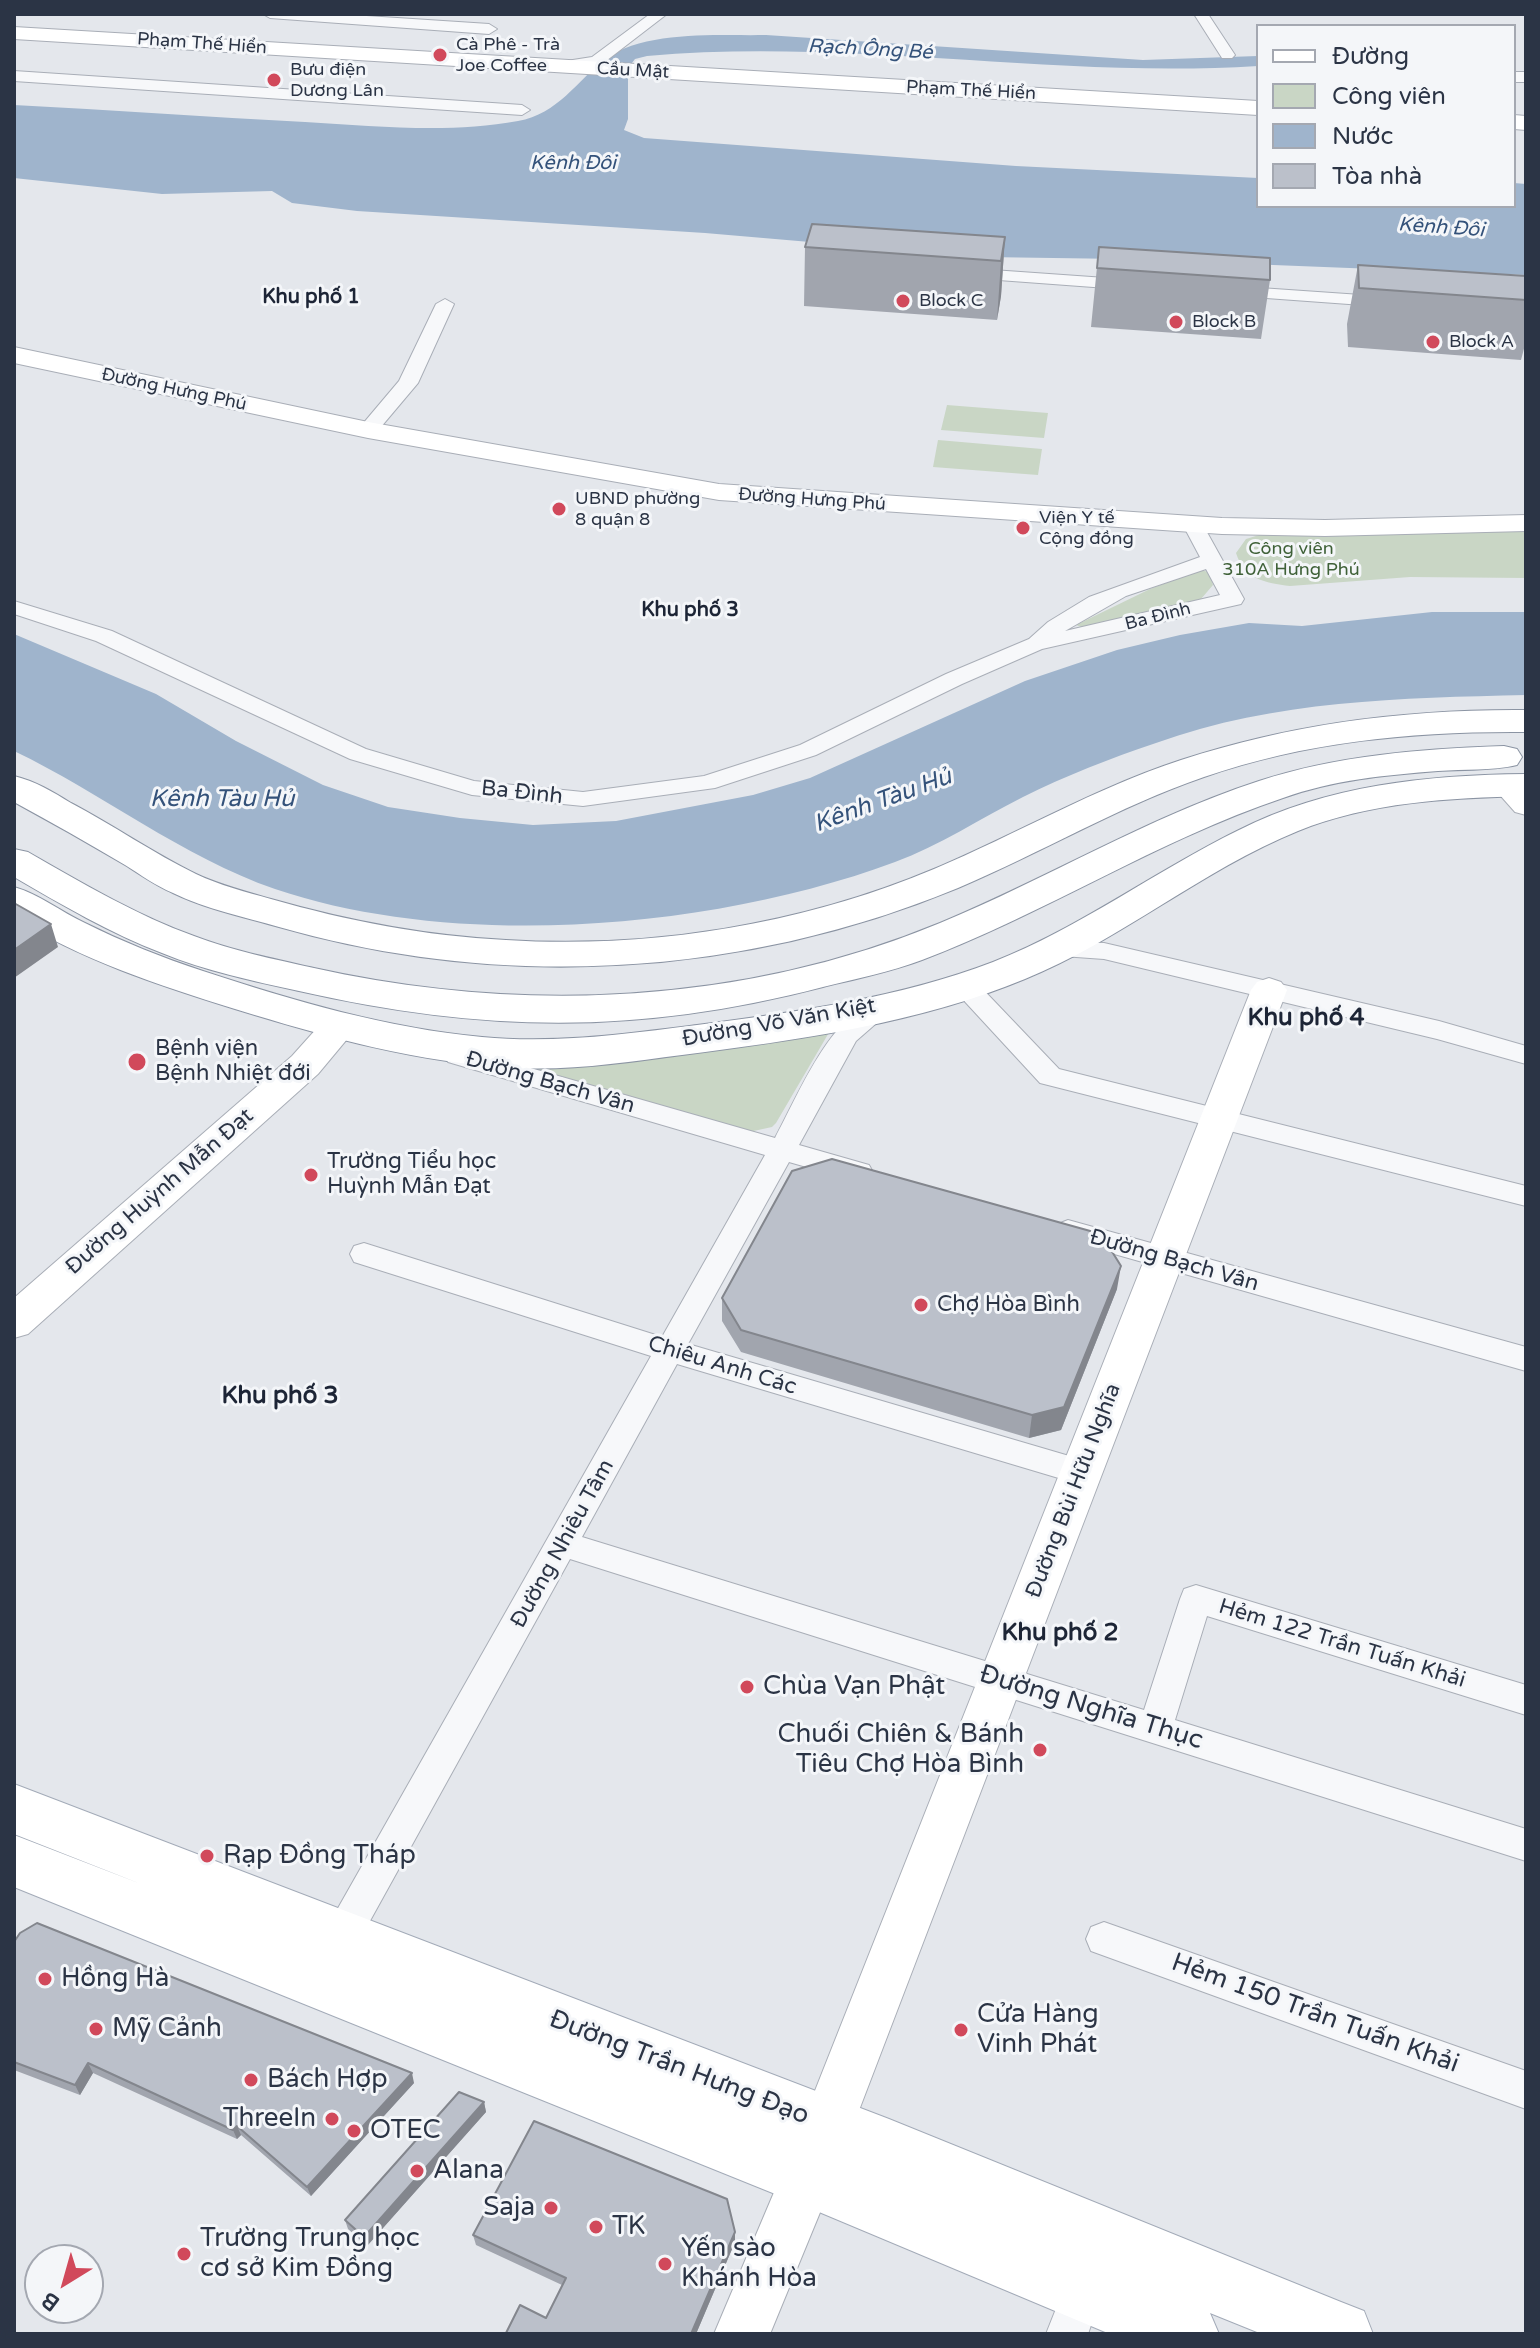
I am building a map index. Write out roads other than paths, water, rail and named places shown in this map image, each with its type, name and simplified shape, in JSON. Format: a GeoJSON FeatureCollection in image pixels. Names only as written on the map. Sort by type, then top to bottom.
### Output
{"type":"FeatureCollection","features":[{"type":"Feature","properties":{"kind":"main road"},"geometry":{"type":"LineString","coordinates":[[207,44],[223,24]]}},
{"type":"Feature","properties":{"kind":"main road","name":"Phạm Thế Hiển"},"geometry":{"type":"LineString","coordinates":[[14,33],[571,68]]}},
{"type":"Feature","properties":{"kind":"main road","name":"Cầu Mật"},"geometry":{"type":"LineString","coordinates":[[571,68],[684,74]]}},
{"type":"Feature","properties":{"kind":"main road","name":"Phạm Thế Hiển"},"geometry":{"type":"LineString","coordinates":[[684,74],[1256,108]]}},
{"type":"Feature","properties":{"kind":"main road","name":"Đường Hưng Phú"},"geometry":{"type":"LineString","coordinates":[[14,355],[368,430],[719,492],[1193,525],[1325,528],[1526,523]]}},
{"type":"Feature","properties":{"kind":"main road","name":"Đường Võ Văn Kiệt"},"geometry":{"type":"LineString","coordinates":[[14,787],[186,884],[279,916],[382,966],[462,951],[593,954],[699,945],[750,936],[853,911],[927,886],[1146,786],[1224,758],[1342,732],[1417,723],[1526,721]]}},
{"type":"Feature","properties":{"kind":"main road","name":"Đường Võ Văn Kiệt"},"geometry":{"type":"LineString","coordinates":[[14,861],[111,915],[206,955],[571,977],[707,967],[792,949],[939,907],[1178,799],[1290,761],[1401,742],[1526,737]]}},
{"type":"Feature","properties":{"kind":"main road","name":"Đường Võ Văn Kiệt"},"geometry":{"type":"LineString","coordinates":[[14,819],[124,882],[174,905],[281,940],[543,1010],[590,1010],[679,1004],[733,994],[904,952],[1001,912],[1205,814],[1274,788],[1353,769],[1422,760],[1523,789]]}},
{"type":"Feature","properties":{"kind":"main road","name":"Đường Võ Văn Kiệt"},"geometry":{"type":"LineString","coordinates":[[14,900],[80,937],[156,969],[340,1026],[406,1041],[517,1054],[587,1052],[729,1036],[965,986],[1057,949],[1100,940],[1228,851],[1298,818],[1375,799],[1523,789]]}},
{"type":"Feature","properties":{"kind":"main road"},"geometry":{"type":"LineString","coordinates":[[340,1026],[382,966]]}},
{"type":"Feature","properties":{"kind":"main road","name":"Đường Bùi Hữu Nghĩa"},"geometry":{"type":"LineString","coordinates":[[742,2334],[818,2151],[1269,990]]}},
{"type":"Feature","properties":{"kind":"main road","name":"Đường Huỳnh Mẫn Đạt"},"geometry":{"type":"LineString","coordinates":[[14,1323],[305,1065],[340,1026]]}},
{"type":"Feature","properties":{"kind":"main road","name":"Đường Trần Hưng Đạo"},"geometry":{"type":"LineString","coordinates":[[14,1809],[329,1958],[818,2151],[1341,2334]]}},
{"type":"Feature","properties":{"kind":"main road","name":"Đường Trần Hưng Đạo"},"geometry":{"type":"LineString","coordinates":[[14,1861],[329,1958]]}},
{"type":"Feature","properties":{"kind":"main road","name":"Đường Trần Hưng Đạo"},"geometry":{"type":"LineString","coordinates":[[818,2151],[1075,2312],[1187,2334]]}},
{"type":"Feature","properties":{"kind":"street"},"geometry":{"type":"LineString","coordinates":[[270,14],[489,29]]}},
{"type":"Feature","properties":{"kind":"street"},"geometry":{"type":"LineString","coordinates":[[571,68],[597,61],[660,14]]}},
{"type":"Feature","properties":{"kind":"street"},"geometry":{"type":"LineString","coordinates":[[1201,14],[1227,55]]}},
{"type":"Feature","properties":{"kind":"street"},"geometry":{"type":"LineString","coordinates":[[14,76],[522,110]]}},
{"type":"Feature","properties":{"kind":"street"},"geometry":{"type":"LineString","coordinates":[[946,272],[1150,286]]}},
{"type":"Feature","properties":{"kind":"street"},"geometry":{"type":"LineString","coordinates":[[1212,290],[1416,304]]}},
{"type":"Feature","properties":{"kind":"street"},"geometry":{"type":"LineString","coordinates":[[368,430],[408,383],[445,304]]}},
{"type":"Feature","properties":{"kind":"street"},"geometry":{"type":"LineString","coordinates":[[1193,525],[1211,560]]}},
{"type":"Feature","properties":{"kind":"street","name":"Ba Đình"},"geometry":{"type":"LineString","coordinates":[[14,607],[104,636],[358,754],[464,786],[583,799],[707,783],[808,750],[954,679],[1035,644],[1077,612],[1110,596],[1211,560],[1233,599],[1075,638],[1035,644]]}},
{"type":"Feature","properties":{"kind":"street"},"geometry":{"type":"LineString","coordinates":[[1100,940],[1269,990],[1526,1055]]}},
{"type":"Feature","properties":{"kind":"street"},"geometry":{"type":"LineString","coordinates":[[965,986],[1050,1076],[1526,1196]]}},
{"type":"Feature","properties":{"kind":"street","name":"Đường Nhiêu Tâm"},"geometry":{"type":"LineString","coordinates":[[329,1958],[846,1035],[886,1005]]}},
{"type":"Feature","properties":{"kind":"street","name":"Đường Bạch Vân"},"geometry":{"type":"LineString","coordinates":[[406,1041],[884,1179]]}},
{"type":"Feature","properties":{"kind":"street","name":"Đường Bạch Vân"},"geometry":{"type":"LineString","coordinates":[[1047,1225],[1526,1359]]}},
{"type":"Feature","properties":{"kind":"street","name":"Chiêu Anh Các"},"geometry":{"type":"LineString","coordinates":[[364,1254],[671,1351],[1082,1472]]}},
{"type":"Feature","properties":{"kind":"street","name":"Đường Nghĩa Thục"},"geometry":{"type":"LineString","coordinates":[[563,1544],[1526,1845]]}},
{"type":"Feature","properties":{"kind":"street","name":"Hẻm 122 Trần Tuấn Khải"},"geometry":{"type":"LineString","coordinates":[[1155,1728],[1196,1599],[1526,1700]]}},
{"type":"Feature","properties":{"kind":"street","name":"Hẻm 150 Trần Tuấn Khải"},"geometry":{"type":"LineString","coordinates":[[1104,1939],[1526,2090]]}},
{"type":"Feature","properties":{"kind":"water","name":"Kênh Đôi"},"geometry":{"type":"Polygon","coordinates":[[[766,35],[1143,60],[1256,56],[1256,66],[1182,69],[800,52],[647,56],[635,59],[628,68],[628,119],[624,130],[644,138],[1016,166],[1256,178],[1256,208],[1516,208],[1516,183],[1526,184],[1526,275],[1122,259],[985,257],[705,233],[357,211],[292,203],[272,191],[162,194],[14,178],[14,105],[385,127],[492,125],[518,121],[545,111],[566,96],[605,59],[621,50],[661,39],[766,35]]]}},
{"type":"Feature","properties":{"kind":"water","name":"Kênh Tàu Hủ"},"geometry":{"type":"Polygon","coordinates":[[[1432,612],[1526,612],[1526,695],[1339,704],[1246,718],[1201,729],[1122,755],[1055,782],[895,862],[824,885],[748,903],[668,916],[586,924],[504,925],[424,920],[347,908],[275,889],[207,860],[14,751],[14,634],[156,694],[236,741],[323,785],[388,807],[533,825],[616,821],[753,795],[810,778],[1025,681],[1117,650],[1249,623],[1302,626],[1432,612]]]}},
{"type":"Feature","properties":{"kind":"place","name":"Cà Phê - Trà Joe Coffee"},"geometry":{"type":"Point","coordinates":[440,55]}},
{"type":"Feature","properties":{"kind":"place","name":"Bưu điện Dương Lân"},"geometry":{"type":"Point","coordinates":[274,80]}},
{"type":"Feature","properties":{"kind":"place","name":"Block C"},"geometry":{"type":"Point","coordinates":[903,301]}},
{"type":"Feature","properties":{"kind":"place","name":"Block B"},"geometry":{"type":"Point","coordinates":[1176,322]}},
{"type":"Feature","properties":{"kind":"place","name":"Block A"},"geometry":{"type":"Point","coordinates":[1433,342]}},
{"type":"Feature","properties":{"kind":"place","name":"UBND phường 8 quận 8"},"geometry":{"type":"Point","coordinates":[559,509]}},
{"type":"Feature","properties":{"kind":"place","name":"Viện Y tế Cộng đồng"},"geometry":{"type":"Point","coordinates":[1023,528]}},
{"type":"Feature","properties":{"kind":"place","name":"Bệnh viện Bệnh Nhiệt đới"},"geometry":{"type":"Point","coordinates":[137,1062]}},
{"type":"Feature","properties":{"kind":"place","name":"Trường Tiểu học Huỳnh Mẫn Đạt"},"geometry":{"type":"Point","coordinates":[311,1175]}},
{"type":"Feature","properties":{"kind":"place","name":"Chợ Hòa Bình"},"geometry":{"type":"Point","coordinates":[921,1305]}},
{"type":"Feature","properties":{"kind":"place","name":"Chùa Vạn Phật"},"geometry":{"type":"Point","coordinates":[747,1687]}},
{"type":"Feature","properties":{"kind":"place","name":"Chuối Chiên & Bánh Tiêu Chợ Hòa Bình"},"geometry":{"type":"Point","coordinates":[1040,1750]}},
{"type":"Feature","properties":{"kind":"place","name":"Rạp Đồng Tháp"},"geometry":{"type":"Point","coordinates":[207,1856]}},
{"type":"Feature","properties":{"kind":"place","name":"Hồng Hà"},"geometry":{"type":"Point","coordinates":[45,1979]}},
{"type":"Feature","properties":{"kind":"place","name":"Mỹ Cảnh"},"geometry":{"type":"Point","coordinates":[96,2029]}},
{"type":"Feature","properties":{"kind":"place","name":"Cửa Hàng Vinh Phát"},"geometry":{"type":"Point","coordinates":[961,2030]}},
{"type":"Feature","properties":{"kind":"place","name":"Bách Hợp"},"geometry":{"type":"Point","coordinates":[251,2080]}},
{"type":"Feature","properties":{"kind":"place","name":"ThreeIn"},"geometry":{"type":"Point","coordinates":[332,2119]}},
{"type":"Feature","properties":{"kind":"place","name":"OTEC"},"geometry":{"type":"Point","coordinates":[354,2131]}},
{"type":"Feature","properties":{"kind":"place","name":"Alana"},"geometry":{"type":"Point","coordinates":[417,2171]}},
{"type":"Feature","properties":{"kind":"place","name":"Saja"},"geometry":{"type":"Point","coordinates":[551,2208]}},
{"type":"Feature","properties":{"kind":"place","name":"TK"},"geometry":{"type":"Point","coordinates":[596,2227]}},
{"type":"Feature","properties":{"kind":"place","name":"Trường Trung học cơ sở Kim Đồng"},"geometry":{"type":"Point","coordinates":[184,2254]}},
{"type":"Feature","properties":{"kind":"place","name":"Yến sào Khánh Hòa"},"geometry":{"type":"Point","coordinates":[665,2264]}},
{"type":"Feature","properties":{"kind":"district","name":"Khu phố 1"},"geometry":{"type":"Point","coordinates":[311,298]}},
{"type":"Feature","properties":{"kind":"district","name":"Khu phố 3"},"geometry":{"type":"Point","coordinates":[690,611]}},
{"type":"Feature","properties":{"kind":"district","name":"Khu phố 4"},"geometry":{"type":"Point","coordinates":[1306,1019]}},
{"type":"Feature","properties":{"kind":"district","name":"Khu phố 3"},"geometry":{"type":"Point","coordinates":[280,1397]}},
{"type":"Feature","properties":{"kind":"district","name":"Khu phố 2"},"geometry":{"type":"Point","coordinates":[1060,1634]}},
{"type":"Feature","properties":{"kind":"water label","name":"Rạch Ông Bé"},"geometry":{"type":"Point","coordinates":[870,50]}},
{"type":"Feature","properties":{"kind":"park label","name":"Công viên 310A Hưng Phú"},"geometry":{"type":"Point","coordinates":[1291,559]}}]}
